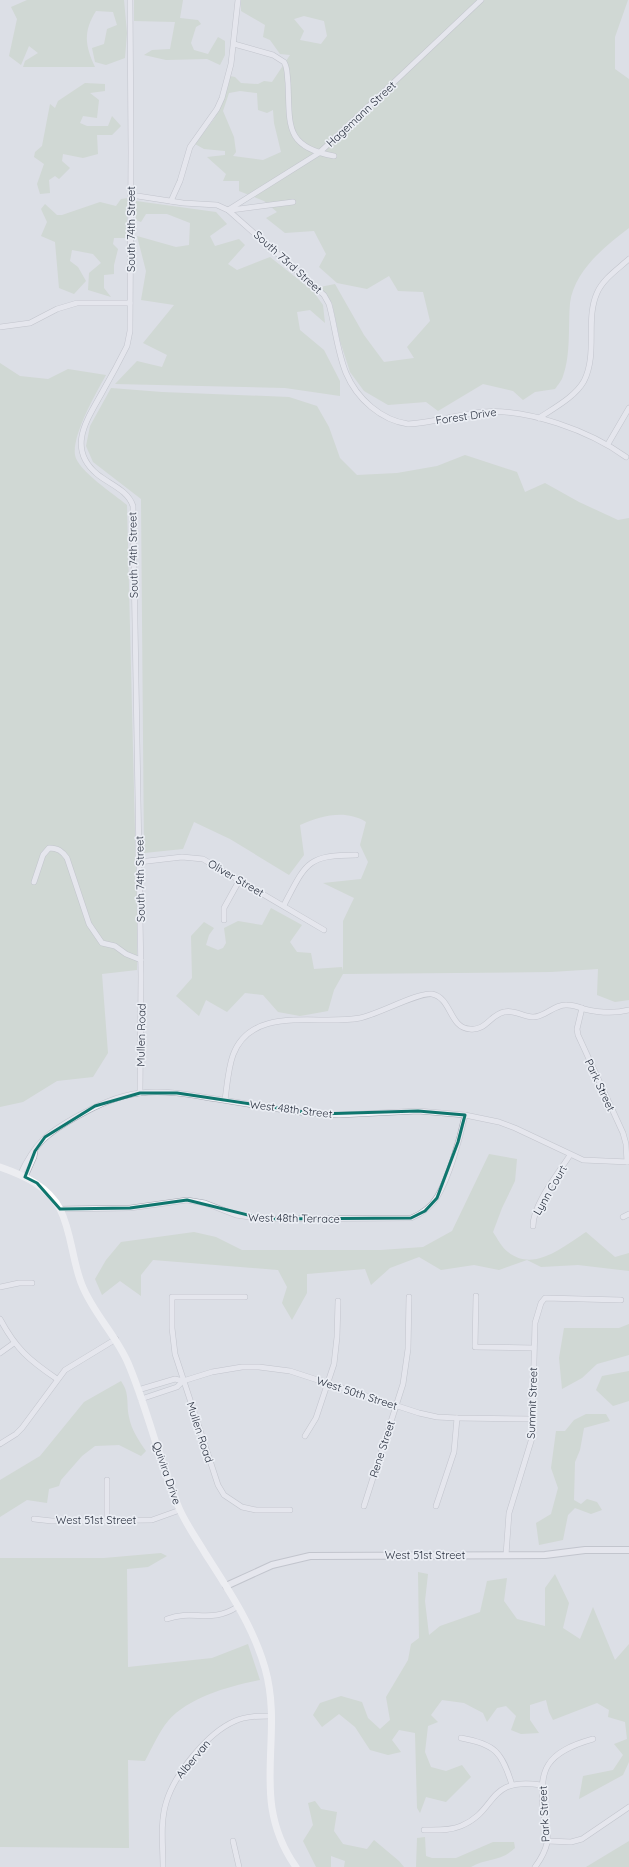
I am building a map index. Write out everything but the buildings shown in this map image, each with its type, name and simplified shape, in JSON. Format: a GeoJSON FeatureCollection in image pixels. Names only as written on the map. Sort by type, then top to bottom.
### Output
{"type":"FeatureCollection","features":[{"type":"Feature","properties":{"kind":"main road","name":"Quivira Drive"},"geometry":{"type":"LineString","coordinates":[[0,1167],[37,1183],[52,1197],[60,1209],[81,1283],[86,1295],[116,1339],[142,1398],[165,1472],[180,1510],[226,1586],[254,1639],[264,1664],[270,1688],[271,1809],[277,1835],[296,1867]]}},
{"type":"Feature","properties":{"kind":"street","name":"South 74th Street"},"geometry":{"type":"LineString","coordinates":[[130,0],[130,331],[127,346],[84,427],[81,447],[86,463],[92,470],[125,494],[133,506],[142,976]]}},
{"type":"Feature","properties":{"kind":"street"},"geometry":{"type":"LineString","coordinates":[[171,201],[180,181],[190,147],[217,109],[222,98],[234,44],[238,0]]}},
{"type":"Feature","properties":{"kind":"street","name":"Hagemann Street"},"geometry":{"type":"LineString","coordinates":[[228,210],[319,153],[481,0]]}},
{"type":"Feature","properties":{"kind":"street"},"geometry":{"type":"LineString","coordinates":[[234,44],[277,56],[284,62],[287,76],[292,132],[297,140],[319,153],[334,156]]}},
{"type":"Feature","properties":{"kind":"street"},"geometry":{"type":"LineString","coordinates":[[131,195],[183,203],[217,205],[228,210],[293,202]]}},
{"type":"Feature","properties":{"kind":"street","name":"South 73rd Street"},"geometry":{"type":"LineString","coordinates":[[228,210],[314,284],[324,295],[329,304],[346,373],[356,390]]}},
{"type":"Feature","properties":{"kind":"street"},"geometry":{"type":"LineString","coordinates":[[539,418],[564,400],[583,382],[590,361],[593,310],[598,292],[608,278],[629,260]]}},
{"type":"Feature","properties":{"kind":"street"},"geometry":{"type":"LineString","coordinates":[[0,327],[30,324],[57,310],[77,303],[130,303]]}},
{"type":"Feature","properties":{"kind":"street","name":"Forest Drive"},"geometry":{"type":"LineString","coordinates":[[356,390],[371,407],[381,415],[403,423],[412,424],[497,411],[521,413],[591,436],[608,444],[626,457]]}},
{"type":"Feature","properties":{"kind":"street"},"geometry":{"type":"LineString","coordinates":[[608,444],[629,408]]}},
{"type":"Feature","properties":{"kind":"street"},"geometry":{"type":"LineString","coordinates":[[34,882],[43,856],[49,848],[56,848],[63,852],[67,858],[89,924],[102,943],[115,946],[126,954],[141,960]]}},
{"type":"Feature","properties":{"kind":"street"},"geometry":{"type":"LineString","coordinates":[[284,905],[301,875],[311,863],[326,856],[356,855]]}},
{"type":"Feature","properties":{"kind":"street","name":"Oliver Street"},"geometry":{"type":"LineString","coordinates":[[139,862],[193,856],[203,859],[240,879],[324,930]]}},
{"type":"Feature","properties":{"kind":"street"},"geometry":{"type":"LineString","coordinates":[[224,920],[224,908],[240,879]]}},
{"type":"Feature","properties":{"kind":"street","name":"Mullen Road"},"geometry":{"type":"LineString","coordinates":[[140,1093],[142,976]]}},
{"type":"Feature","properties":{"kind":"street"},"geometry":{"type":"LineString","coordinates":[[225,1100],[231,1061],[235,1050],[248,1034],[258,1027],[271,1022],[345,1020],[361,1018],[384,1011],[424,994],[434,995],[440,998],[457,1023],[472,1030],[484,1027],[503,1012],[510,1011],[536,1017],[566,1004],[610,1013],[629,1010]]}},
{"type":"Feature","properties":{"kind":"street","name":"Park Street"},"geometry":{"type":"LineString","coordinates":[[582,1008],[577,1029],[578,1036],[623,1133],[628,1162]]}},
{"type":"Feature","properties":{"kind":"street","name":"West 48th Street"},"geometry":{"type":"LineString","coordinates":[[22,1176],[34,1157],[39,1143],[51,1132],[95,1106],[116,1098],[140,1093],[167,1092],[318,1114],[354,1115],[418,1111],[465,1115],[515,1128],[542,1139],[570,1155],[593,1162],[628,1162]]}},
{"type":"Feature","properties":{"kind":"street","name":"West 48th Terrace"},"geometry":{"type":"LineString","coordinates":[[60,1209],[130,1208],[187,1200],[205,1204],[236,1215],[264,1219],[411,1218],[425,1211],[437,1198],[458,1142],[465,1115]]}},
{"type":"Feature","properties":{"kind":"street","name":"Lynn Court"},"geometry":{"type":"LineString","coordinates":[[533,1226],[533,1219],[538,1207],[570,1155]]}},
{"type":"Feature","properties":{"kind":"street"},"geometry":{"type":"LineString","coordinates":[[623,1217],[629,1214]]}},
{"type":"Feature","properties":{"kind":"street"},"geometry":{"type":"LineString","coordinates":[[0,1288],[19,1283],[32,1283]]}},
{"type":"Feature","properties":{"kind":"street"},"geometry":{"type":"LineString","coordinates":[[476,1296],[475,1347],[534,1348]]}},
{"type":"Feature","properties":{"kind":"street","name":"Mullen Road"},"geometry":{"type":"LineString","coordinates":[[245,1297],[172,1297],[173,1346],[214,1475],[224,1495],[235,1504],[250,1510],[290,1510]]}},
{"type":"Feature","properties":{"kind":"street","name":"Rene Street"},"geometry":{"type":"LineString","coordinates":[[364,1506],[403,1384],[408,1349],[409,1297]]}},
{"type":"Feature","properties":{"kind":"street","name":"Summit Street"},"geometry":{"type":"LineString","coordinates":[[506,1555],[508,1519],[530,1446],[533,1419],[535,1323],[541,1303],[545,1298],[621,1300]]}},
{"type":"Feature","properties":{"kind":"street"},"geometry":{"type":"LineString","coordinates":[[305,1436],[316,1418],[328,1383],[336,1351],[338,1301]]}},
{"type":"Feature","properties":{"kind":"street"},"geometry":{"type":"LineString","coordinates":[[0,1319],[14,1343],[28,1359],[57,1379]]}},
{"type":"Feature","properties":{"kind":"street"},"geometry":{"type":"LineString","coordinates":[[0,1444],[16,1434],[22,1428],[57,1379],[68,1367],[116,1339]]}},
{"type":"Feature","properties":{"kind":"street"},"geometry":{"type":"LineString","coordinates":[[0,1353],[14,1343]]}},
{"type":"Feature","properties":{"kind":"street","name":"West 50th Street"},"geometry":{"type":"LineString","coordinates":[[142,1398],[177,1387],[183,1381],[226,1369],[259,1367],[290,1371],[397,1406],[437,1417],[533,1419]]}},
{"type":"Feature","properties":{"kind":"street","name":"West 50th Street"},"geometry":{"type":"LineString","coordinates":[[138,1390],[175,1379],[183,1381]]}},
{"type":"Feature","properties":{"kind":"street"},"geometry":{"type":"LineString","coordinates":[[436,1506],[454,1452],[457,1418]]}},
{"type":"Feature","properties":{"kind":"street"},"geometry":{"type":"LineString","coordinates":[[107,1480],[107,1520]]}},
{"type":"Feature","properties":{"kind":"street","name":"West 51st Street"},"geometry":{"type":"LineString","coordinates":[[34,1519],[152,1520],[180,1510]]}},
{"type":"Feature","properties":{"kind":"street","name":"West 51st Street"},"geometry":{"type":"LineString","coordinates":[[226,1586],[272,1565],[310,1556],[545,1555],[585,1550],[629,1550]]}},
{"type":"Feature","properties":{"kind":"street"},"geometry":{"type":"LineString","coordinates":[[168,1619],[181,1615],[212,1617],[237,1607]]}},
{"type":"Feature","properties":{"kind":"street","name":"Albervan"},"geometry":{"type":"LineString","coordinates":[[163,1867],[164,1811],[172,1786],[177,1777],[188,1762],[219,1730],[241,1718],[271,1716]]}},
{"type":"Feature","properties":{"kind":"street"},"geometry":{"type":"LineString","coordinates":[[461,1738],[480,1741],[494,1750],[502,1758],[512,1785]]}},
{"type":"Feature","properties":{"kind":"street","name":"Park Street"},"geometry":{"type":"LineString","coordinates":[[535,1867],[543,1857],[548,1841],[541,1785],[549,1766],[562,1751],[570,1746],[593,1739]]}},
{"type":"Feature","properties":{"kind":"street"},"geometry":{"type":"LineString","coordinates":[[424,1830],[452,1829],[462,1826],[474,1818],[494,1795],[512,1785],[526,1783],[541,1785]]}},
{"type":"Feature","properties":{"kind":"street"},"geometry":{"type":"LineString","coordinates":[[548,1841],[571,1842],[582,1839],[629,1807]]}},
{"type":"Feature","properties":{"kind":"street"},"geometry":{"type":"LineString","coordinates":[[233,1841],[239,1867]]}},
{"type":"Feature","properties":{"kind":"highlighted area"},"geometry":{"type":"Polygon","coordinates":[[[140,1093],[177,1093],[318,1114],[418,1111],[465,1115],[458,1142],[437,1198],[425,1211],[411,1218],[264,1219],[187,1200],[130,1208],[60,1209],[37,1183],[25,1177],[35,1151],[45,1137],[95,1106],[140,1093]]]}},
{"type":"Feature","properties":{"kind":"green space"},"geometry":{"type":"Polygon","coordinates":[[[27,0],[124,0],[127,33],[125,58],[106,65],[95,62],[92,48],[104,44],[107,29],[117,25],[113,12],[96,11],[87,32],[87,45],[95,67],[23,67],[25,61],[38,53],[29,46],[21,65],[9,56],[17,19],[11,7],[27,0]]]}},
{"type":"Feature","properties":{"kind":"green space"},"geometry":{"type":"Polygon","coordinates":[[[134,0],[183,0],[180,18],[198,20],[201,24],[196,27],[191,43],[194,50],[208,54],[218,37],[225,41],[225,55],[220,65],[207,59],[166,60],[144,55],[152,50],[170,49],[175,22],[134,21],[134,0]]]}},
{"type":"Feature","properties":{"kind":"green space"},"geometry":{"type":"Polygon","coordinates":[[[241,0],[628,0],[615,37],[615,69],[629,79],[629,228],[592,260],[578,280],[570,303],[566,367],[562,379],[555,389],[535,392],[523,400],[513,391],[483,384],[438,411],[426,402],[388,405],[364,391],[350,372],[340,341],[332,303],[320,287],[335,284],[364,335],[384,362],[414,358],[407,347],[430,321],[423,292],[398,291],[389,276],[367,289],[337,283],[319,267],[326,254],[314,231],[285,233],[266,218],[277,212],[264,201],[239,191],[239,181],[223,181],[226,174],[207,157],[225,155],[225,151],[204,149],[195,144],[214,119],[222,102],[230,76],[235,77],[241,83],[258,84],[264,81],[272,82],[290,55],[280,54],[270,40],[263,37],[265,25],[241,11],[241,0]],[[304,16],[294,19],[304,31],[300,40],[321,44],[327,36],[324,21],[304,16]],[[240,91],[229,93],[223,111],[234,137],[236,152],[233,156],[263,160],[281,152],[274,123],[273,110],[267,113],[258,110],[257,93],[240,91]]]}},
{"type":"Feature","properties":{"kind":"green space"},"geometry":{"type":"Polygon","coordinates":[[[85,83],[105,84],[105,91],[90,93],[99,100],[97,118],[83,116],[80,123],[87,126],[108,126],[112,116],[121,126],[112,135],[97,135],[98,154],[83,158],[63,154],[62,161],[70,168],[59,179],[55,176],[49,180],[50,193],[40,194],[37,184],[44,164],[34,157],[35,152],[42,146],[50,104],[55,108],[58,101],[85,83]]]}},
{"type":"Feature","properties":{"kind":"green space"},"geometry":{"type":"Polygon","coordinates":[[[128,198],[126,238],[114,238],[113,244],[118,249],[114,265],[114,274],[104,275],[104,288],[111,297],[88,290],[89,273],[101,263],[93,254],[72,250],[70,261],[78,267],[86,281],[74,294],[59,288],[55,242],[41,236],[47,222],[41,209],[45,204],[57,215],[62,215],[100,202],[116,206],[121,199],[128,198]]]}},
{"type":"Feature","properties":{"kind":"green space"},"geometry":{"type":"Polygon","coordinates":[[[136,201],[216,212],[227,224],[210,236],[215,246],[239,239],[245,245],[228,264],[237,270],[270,257],[313,291],[323,305],[325,323],[310,310],[297,312],[300,330],[324,350],[340,381],[340,396],[285,388],[115,384],[137,361],[162,367],[167,355],[143,343],[174,305],[141,300],[146,271],[137,236],[176,247],[189,245],[190,223],[167,214],[146,214],[141,222],[136,220],[136,201]]]}},
{"type":"Feature","properties":{"kind":"green space"},"geometry":{"type":"Polygon","coordinates":[[[0,363],[20,376],[48,379],[68,369],[106,375],[81,426],[77,437],[75,455],[77,461],[89,475],[127,505],[137,914],[137,970],[102,974],[108,1053],[93,1077],[57,1081],[23,1102],[0,1107],[0,363]]]}},
{"type":"Feature","properties":{"kind":"green space"},"geometry":{"type":"Polygon","coordinates":[[[111,388],[162,392],[289,397],[317,406],[329,427],[340,458],[357,475],[397,473],[437,466],[465,455],[517,472],[525,492],[545,483],[579,502],[618,520],[629,518],[629,1000],[615,1002],[597,995],[598,969],[551,972],[343,974],[334,990],[328,1011],[300,1016],[278,1012],[263,995],[245,993],[227,1012],[206,1000],[199,1016],[176,996],[192,978],[191,936],[204,922],[214,928],[209,935],[206,945],[218,950],[223,948],[226,943],[224,928],[238,921],[262,925],[271,908],[302,925],[290,942],[297,952],[311,953],[314,969],[342,967],[343,971],[343,921],[354,898],[323,883],[361,879],[368,862],[360,845],[366,822],[350,816],[333,815],[300,825],[304,855],[289,875],[230,839],[194,822],[183,849],[144,853],[141,499],[93,462],[86,446],[90,426],[111,388]]]}},
{"type":"Feature","properties":{"kind":"green space"},"geometry":{"type":"Polygon","coordinates":[[[489,1154],[517,1159],[515,1181],[502,1208],[493,1232],[508,1252],[518,1258],[528,1260],[538,1259],[559,1250],[586,1232],[615,1257],[629,1253],[629,1271],[578,1265],[541,1267],[527,1260],[499,1270],[474,1265],[441,1270],[419,1257],[390,1268],[371,1285],[365,1269],[307,1274],[307,1293],[292,1320],[282,1303],[287,1287],[278,1270],[153,1260],[141,1275],[141,1296],[120,1281],[102,1295],[95,1279],[106,1260],[121,1242],[194,1232],[216,1237],[242,1250],[381,1250],[423,1247],[452,1231],[489,1154]]]}},
{"type":"Feature","properties":{"kind":"green space"},"geometry":{"type":"Polygon","coordinates":[[[629,1324],[629,1355],[597,1364],[582,1378],[562,1389],[559,1358],[564,1328],[619,1328],[629,1324]]]}},
{"type":"Feature","properties":{"kind":"green space"},"geometry":{"type":"Polygon","coordinates":[[[629,1371],[629,1401],[613,1406],[596,1390],[602,1376],[629,1371]]]}},
{"type":"Feature","properties":{"kind":"green space"},"geometry":{"type":"Polygon","coordinates":[[[121,1381],[127,1394],[130,1421],[138,1439],[146,1451],[141,1456],[119,1445],[95,1446],[82,1456],[61,1480],[59,1486],[49,1489],[47,1503],[27,1500],[0,1517],[0,1480],[40,1456],[84,1402],[121,1381]]]}},
{"type":"Feature","properties":{"kind":"green space"},"geometry":{"type":"Polygon","coordinates":[[[586,1414],[606,1414],[610,1421],[584,1428],[580,1450],[575,1462],[574,1500],[581,1504],[587,1499],[597,1502],[602,1510],[591,1514],[575,1508],[568,1515],[563,1540],[539,1545],[536,1523],[551,1514],[558,1488],[551,1468],[556,1431],[565,1431],[574,1420],[586,1414]]]}},
{"type":"Feature","properties":{"kind":"green space"},"geometry":{"type":"Polygon","coordinates":[[[161,1553],[167,1556],[148,1567],[127,1569],[128,1667],[212,1658],[248,1644],[260,1680],[223,1689],[187,1705],[165,1725],[145,1761],[128,1760],[129,1848],[0,1847],[0,1558],[104,1558],[161,1553]]]}},
{"type":"Feature","properties":{"kind":"green space"},"geometry":{"type":"Polygon","coordinates":[[[418,1572],[428,1574],[425,1601],[429,1635],[440,1626],[480,1612],[487,1581],[507,1578],[504,1601],[517,1619],[545,1626],[545,1588],[555,1574],[569,1603],[563,1628],[580,1639],[593,1607],[615,1660],[629,1644],[629,1762],[623,1775],[579,1799],[583,1776],[613,1770],[623,1755],[614,1744],[627,1739],[625,1722],[608,1717],[609,1710],[597,1703],[553,1720],[546,1700],[530,1705],[530,1720],[539,1733],[521,1734],[511,1730],[516,1716],[506,1706],[497,1708],[487,1722],[483,1713],[464,1703],[442,1700],[431,1715],[438,1722],[428,1726],[425,1752],[431,1767],[446,1771],[462,1765],[471,1777],[446,1802],[426,1797],[420,1813],[417,1808],[415,1733],[399,1730],[392,1740],[401,1752],[388,1755],[370,1750],[355,1727],[339,1714],[322,1727],[313,1715],[320,1703],[341,1696],[362,1702],[368,1718],[380,1729],[390,1720],[386,1697],[408,1660],[411,1644],[419,1638],[418,1572]]]}},
{"type":"Feature","properties":{"kind":"green space"},"geometry":{"type":"Polygon","coordinates":[[[315,1801],[321,1809],[337,1812],[334,1831],[343,1844],[367,1849],[374,1840],[404,1867],[344,1867],[345,1861],[331,1856],[331,1867],[316,1867],[303,1841],[313,1825],[308,1803],[315,1801]]]}},
{"type":"Feature","properties":{"kind":"green space"},"geometry":{"type":"Polygon","coordinates":[[[425,1837],[426,1856],[432,1858],[456,1858],[493,1842],[514,1842],[515,1848],[504,1856],[482,1862],[471,1867],[416,1867],[417,1838],[425,1837]]]}},
{"type":"Feature","properties":{"kind":"green space"},"geometry":{"type":"Polygon","coordinates":[[[629,1841],[629,1867],[586,1867],[629,1841]]]}}]}
